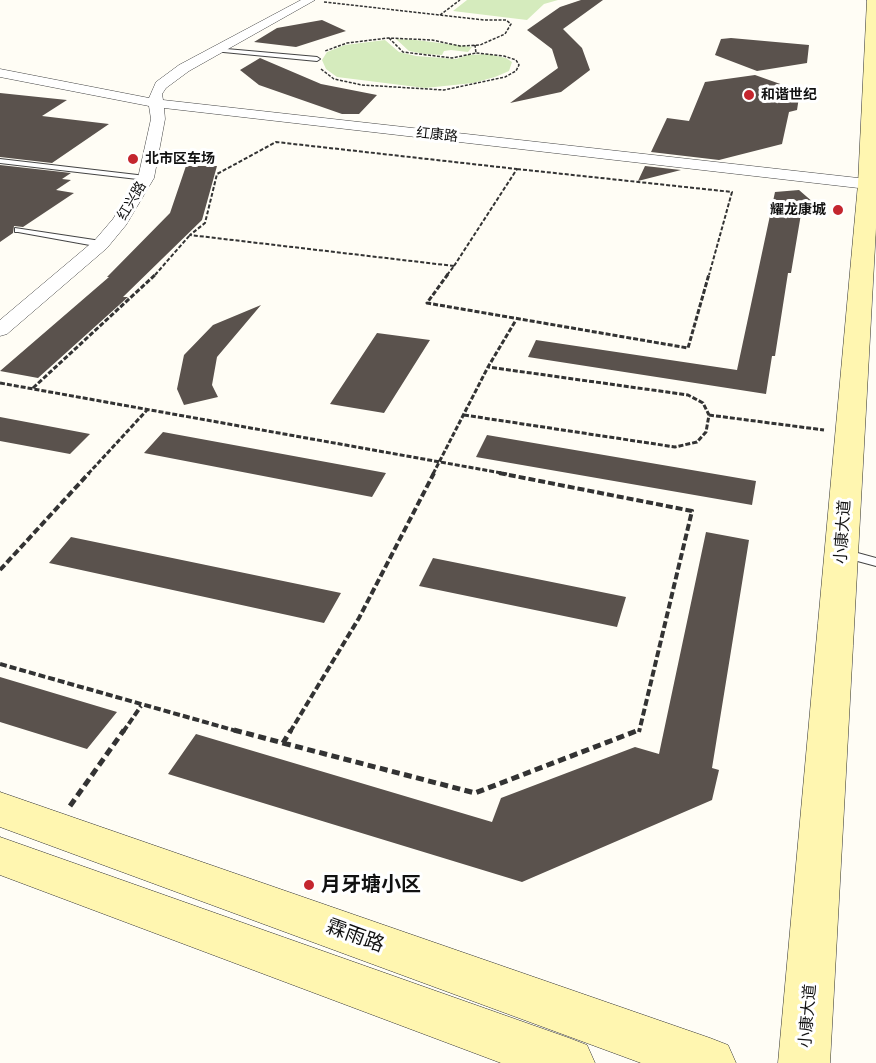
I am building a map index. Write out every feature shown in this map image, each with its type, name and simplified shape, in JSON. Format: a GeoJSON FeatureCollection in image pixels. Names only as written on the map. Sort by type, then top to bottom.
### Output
{"type":"FeatureCollection","features":[{"type":"Feature","properties":{"kind":"main road","name":"小康大道"},"geometry":{"type":"LineString","coordinates":[[804,1063],[850,434],[872,184],[874,0]]}},
{"type":"Feature","properties":{"kind":"main road","name":"霖雨路"},"geometry":{"type":"LineString","coordinates":[[0,809],[710,1063]]}},
{"type":"Feature","properties":{"kind":"main road"},"geometry":{"type":"LineString","coordinates":[[0,856],[569,1063]]}},
{"type":"Feature","properties":{"kind":"street"},"geometry":{"type":"LineString","coordinates":[[155,103],[154,94],[161,85],[215,50],[309,0]]}},
{"type":"Feature","properties":{"kind":"street","name":"红康路"},"geometry":{"type":"LineString","coordinates":[[0,72],[155,103],[872,184]]}},
{"type":"Feature","properties":{"kind":"street","name":"红兴路"},"geometry":{"type":"LineString","coordinates":[[0,330],[101,244],[120,221],[146,178],[158,119],[155,103]]}},
{"type":"Feature","properties":{"kind":"lane"},"geometry":{"type":"LineString","coordinates":[[215,50],[316,59]]}},
{"type":"Feature","properties":{"kind":"lane"},"geometry":{"type":"LineString","coordinates":[[0,161],[146,178]]}},
{"type":"Feature","properties":{"kind":"lane"},"geometry":{"type":"LineString","coordinates":[[18,230],[101,244]]}},
{"type":"Feature","properties":{"kind":"lane"},"geometry":{"type":"LineString","coordinates":[[842,553],[876,562]]}},
{"type":"Feature","properties":{"kind":"path"},"geometry":{"type":"LineString","coordinates":[[309,0],[506,20],[512,24],[494,41],[475,45],[460,46],[432,40],[388,38],[332,47],[316,59],[324,73],[334,79],[388,88],[444,90],[486,83],[505,77],[516,71],[519,65],[516,60],[505,56],[476,53],[452,58],[403,52],[388,38]]}},
{"type":"Feature","properties":{"kind":"path"},"geometry":{"type":"LineString","coordinates":[[440,15],[460,0]]}},
{"type":"Feature","properties":{"kind":"path"},"geometry":{"type":"LineString","coordinates":[[475,45],[476,53]]}},
{"type":"Feature","properties":{"kind":"path"},"geometry":{"type":"LineString","coordinates":[[33,388],[146,285],[190,235],[205,223],[217,174],[276,142],[732,192],[688,348],[427,303],[454,266],[516,169]]}},
{"type":"Feature","properties":{"kind":"path"},"geometry":{"type":"LineString","coordinates":[[190,235],[454,266]]}},
{"type":"Feature","properties":{"kind":"path"},"geometry":{"type":"LineString","coordinates":[[283,743],[359,618],[488,367],[516,320]]}},
{"type":"Feature","properties":{"kind":"path"},"geometry":{"type":"LineString","coordinates":[[464,415],[675,447],[696,442],[706,432],[709,415],[703,403],[688,395],[488,367]]}},
{"type":"Feature","properties":{"kind":"path"},"geometry":{"type":"LineString","coordinates":[[0,383],[439,461],[692,511],[639,732],[475,793],[141,706],[0,663]]}},
{"type":"Feature","properties":{"kind":"path"},"geometry":{"type":"LineString","coordinates":[[0,570],[147,409]]}},
{"type":"Feature","properties":{"kind":"path"},"geometry":{"type":"LineString","coordinates":[[709,415],[850,434]]}},
{"type":"Feature","properties":{"kind":"path"},"geometry":{"type":"LineString","coordinates":[[54,828],[141,706]]}},
{"type":"Feature","properties":{"kind":"green space"},"geometry":{"type":"Polygon","coordinates":[[[467,0],[558,0],[544,4],[527,20],[453,11],[467,0]]]}},
{"type":"Feature","properties":{"kind":"green space"},"geometry":{"type":"Polygon","coordinates":[[[396,39],[472,47],[468,52],[451,50],[444,51],[442,55],[425,54],[409,51],[396,39]]]}},
{"type":"Feature","properties":{"kind":"green space"},"geometry":{"type":"Polygon","coordinates":[[[385,40],[399,52],[416,56],[456,59],[468,55],[488,54],[506,58],[512,62],[509,71],[495,77],[473,83],[425,88],[337,77],[326,69],[322,60],[327,52],[345,45],[385,40]]]}},
{"type":"Feature","properties":{"kind":"building"},"geometry":{"type":"Polygon","coordinates":[[[581,0],[603,0],[563,29],[582,48],[590,70],[561,92],[510,103],[558,68],[552,49],[527,30],[560,7],[581,0]]]}},
{"type":"Feature","properties":{"kind":"building"},"geometry":{"type":"Polygon","coordinates":[[[322,20],[346,31],[296,47],[254,42],[277,28],[322,20]]]}},
{"type":"Feature","properties":{"kind":"building"},"geometry":{"type":"Polygon","coordinates":[[[721,39],[809,45],[807,63],[757,71],[715,55],[721,39]]]}},
{"type":"Feature","properties":{"kind":"building"},"geometry":{"type":"Polygon","coordinates":[[[260,58],[321,84],[377,95],[359,114],[342,114],[259,85],[240,70],[260,58]]]}},
{"type":"Feature","properties":{"kind":"building"},"geometry":{"type":"Polygon","coordinates":[[[755,75],[800,91],[797,110],[789,112],[782,144],[719,160],[651,152],[667,118],[689,121],[705,82],[755,75]]]}},
{"type":"Feature","properties":{"kind":"building"},"geometry":{"type":"Polygon","coordinates":[[[0,93],[67,100],[42,116],[109,124],[52,163],[0,157],[0,93]]]}},
{"type":"Feature","properties":{"kind":"building"},"geometry":{"type":"Polygon","coordinates":[[[0,165],[71,173],[62,179],[71,180],[56,190],[74,193],[23,227],[14,226],[13,233],[0,242],[0,165]]]}},
{"type":"Feature","properties":{"kind":"building"},"geometry":{"type":"Polygon","coordinates":[[[186,166],[217,166],[202,220],[123,297],[128,297],[38,378],[0,371],[109,277],[107,277],[170,213],[186,166]]]}},
{"type":"Feature","properties":{"kind":"building"},"geometry":{"type":"Polygon","coordinates":[[[645,166],[681,170],[638,181],[645,166]]]}},
{"type":"Feature","properties":{"kind":"building"},"geometry":{"type":"Polygon","coordinates":[[[799,190],[814,203],[812,216],[801,214],[766,394],[528,357],[536,340],[737,370],[775,192],[799,190]]]}},
{"type":"Feature","properties":{"kind":"building"},"geometry":{"type":"Polygon","coordinates":[[[261,305],[217,357],[212,385],[218,397],[184,405],[177,389],[184,355],[213,325],[261,305]]]}},
{"type":"Feature","properties":{"kind":"building"},"geometry":{"type":"Polygon","coordinates":[[[377,333],[430,340],[384,413],[330,404],[377,333]]]}},
{"type":"Feature","properties":{"kind":"building"},"geometry":{"type":"Polygon","coordinates":[[[0,417],[90,434],[70,454],[0,441],[0,417]]]}},
{"type":"Feature","properties":{"kind":"building"},"geometry":{"type":"Polygon","coordinates":[[[163,432],[386,473],[372,497],[144,453],[163,432]]]}},
{"type":"Feature","properties":{"kind":"building"},"geometry":{"type":"Polygon","coordinates":[[[487,435],[756,481],[752,505],[476,457],[487,435]]]}},
{"type":"Feature","properties":{"kind":"building"},"geometry":{"type":"Polygon","coordinates":[[[706,532],[749,540],[712,768],[719,770],[712,800],[522,882],[168,774],[196,734],[492,822],[501,798],[635,747],[659,754],[706,532]]]}},
{"type":"Feature","properties":{"kind":"building"},"geometry":{"type":"Polygon","coordinates":[[[71,537],[341,593],[324,623],[49,563],[71,537]]]}},
{"type":"Feature","properties":{"kind":"building"},"geometry":{"type":"Polygon","coordinates":[[[433,558],[626,597],[617,627],[419,586],[433,558]]]}},
{"type":"Feature","properties":{"kind":"building"},"geometry":{"type":"Polygon","coordinates":[[[0,677],[117,712],[87,749],[0,722],[0,677]]]}},
{"type":"Feature","properties":{"kind":"place","name":"和谐世纪"},"geometry":{"type":"Point","coordinates":[749,95]}},
{"type":"Feature","properties":{"kind":"place","name":"北市区车场"},"geometry":{"type":"Point","coordinates":[133,159]}},
{"type":"Feature","properties":{"kind":"place","name":"耀龙康城"},"geometry":{"type":"Point","coordinates":[838,210]}},
{"type":"Feature","properties":{"kind":"place","name":"月牙塘小区"},"geometry":{"type":"Point","coordinates":[309,885]}}]}
